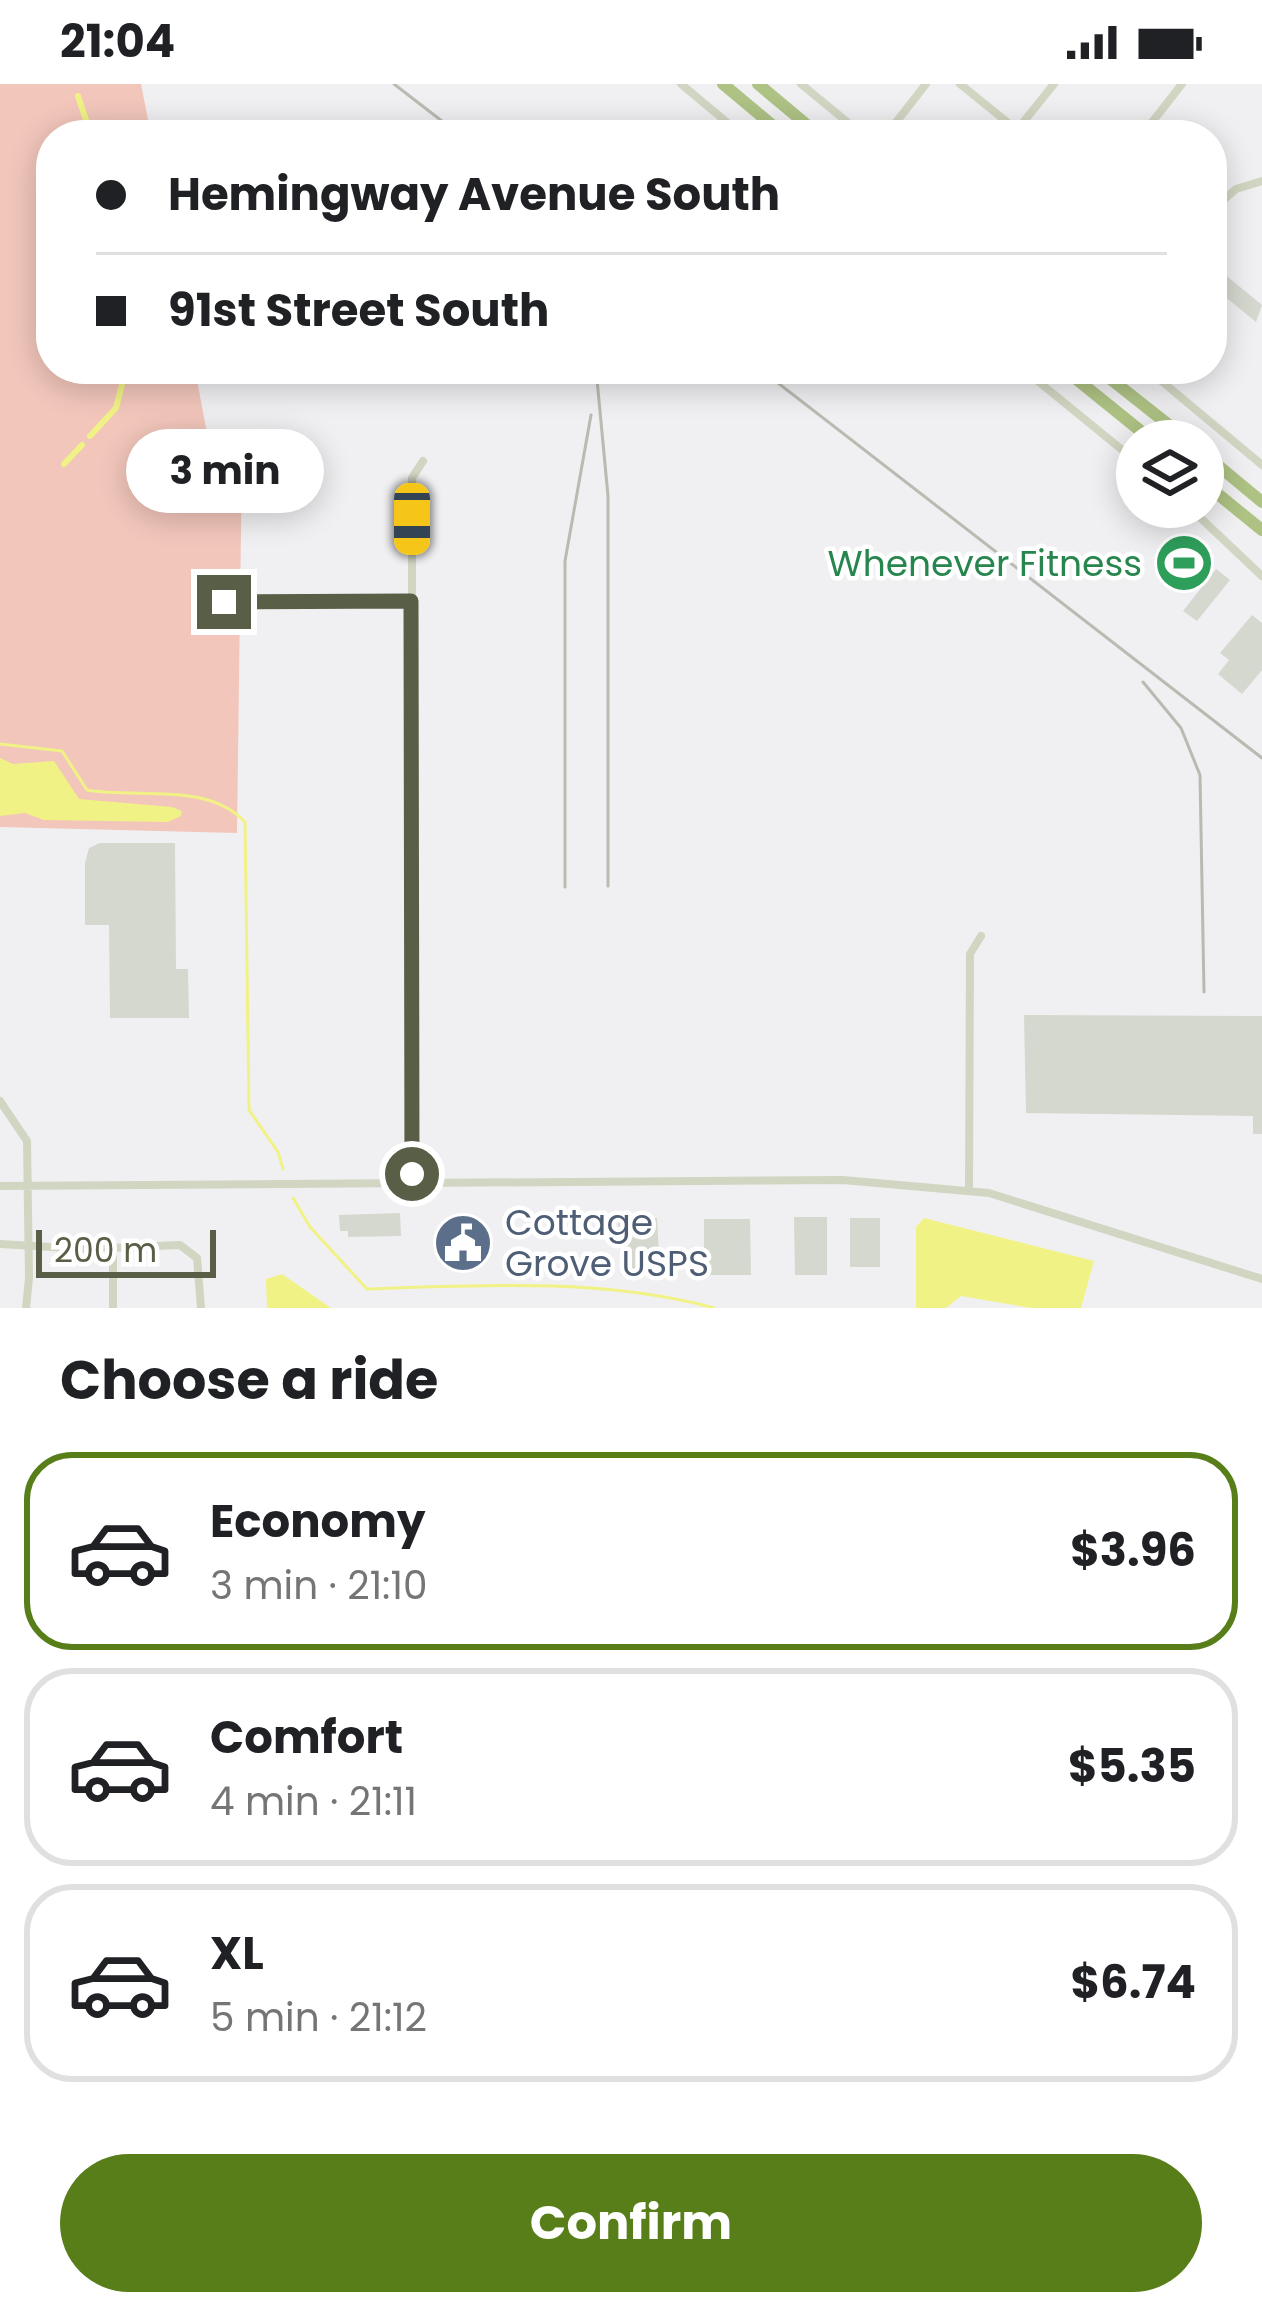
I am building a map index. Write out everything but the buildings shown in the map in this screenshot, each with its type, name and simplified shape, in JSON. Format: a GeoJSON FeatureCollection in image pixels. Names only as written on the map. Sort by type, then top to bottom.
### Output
{"type":"FeatureCollection","features":[{"type":"Feature","properties":{"kind":"highway"},"geometry":{"type":"LineString","coordinates":[[723,84],[766,120]]}},
{"type":"Feature","properties":{"kind":"highway"},"geometry":{"type":"LineString","coordinates":[[758,84],[801,120]]}},
{"type":"Feature","properties":{"kind":"highway"},"geometry":{"type":"LineString","coordinates":[[1083,384],[1127,420]]}},
{"type":"Feature","properties":{"kind":"highway"},"geometry":{"type":"LineString","coordinates":[[1117,384],[1162,420]]}},
{"type":"Feature","properties":{"kind":"highway"},"geometry":{"type":"LineString","coordinates":[[1224,470],[1262,502]]}},
{"type":"Feature","properties":{"kind":"highway"},"geometry":{"type":"LineString","coordinates":[[1224,500],[1262,533]]}},
{"type":"Feature","properties":{"kind":"street"},"geometry":{"type":"LineString","coordinates":[[681,84],[724,120]]}},
{"type":"Feature","properties":{"kind":"street"},"geometry":{"type":"LineString","coordinates":[[802,84],[845,120]]}},
{"type":"Feature","properties":{"kind":"street"},"geometry":{"type":"LineString","coordinates":[[898,120],[926,84]]}},
{"type":"Feature","properties":{"kind":"street"},"geometry":{"type":"LineString","coordinates":[[960,84],[1004,120]]}},
{"type":"Feature","properties":{"kind":"street"},"geometry":{"type":"LineString","coordinates":[[1029,120],[1054,84]]}},
{"type":"Feature","properties":{"kind":"street"},"geometry":{"type":"LineString","coordinates":[[1154,120],[1182,84]]}},
{"type":"Feature","properties":{"kind":"street"},"geometry":{"type":"LineString","coordinates":[[1227,197],[1262,181]]}},
{"type":"Feature","properties":{"kind":"street"},"geometry":{"type":"LineString","coordinates":[[1041,384],[1116,445]]}},
{"type":"Feature","properties":{"kind":"street"},"geometry":{"type":"LineString","coordinates":[[1165,384],[1262,465]]}},
{"type":"Feature","properties":{"kind":"street"},"geometry":{"type":"LineString","coordinates":[[412,1184],[412,478],[423,461]]}},
{"type":"Feature","properties":{"kind":"street"},"geometry":{"type":"LineString","coordinates":[[1211,528],[1262,576]]}},
{"type":"Feature","properties":{"kind":"street"},"geometry":{"type":"LineString","coordinates":[[224,602],[411,601]]}},
{"type":"Feature","properties":{"kind":"street"},"geometry":{"type":"LineString","coordinates":[[969,1189],[970,954],[981,936]]}},
{"type":"Feature","properties":{"kind":"street"},"geometry":{"type":"LineString","coordinates":[[0,1101],[24,1132],[26,1308]]}},
{"type":"Feature","properties":{"kind":"street"},"geometry":{"type":"LineString","coordinates":[[0,1186],[844,1180],[969,1189],[1262,1279]]}},
{"type":"Feature","properties":{"kind":"street"},"geometry":{"type":"LineString","coordinates":[[0,1244],[180,1245],[197,1258],[201,1308]]}},
{"type":"Feature","properties":{"kind":"street"},"geometry":{"type":"LineString","coordinates":[[113,1246],[113,1308]]}},
{"type":"Feature","properties":{"kind":"shaded area"},"geometry":{"type":"Polygon","coordinates":[[[0,84],[141,84],[148,120],[36,120],[36,384],[198,384],[211,455],[242,456],[237,833],[0,827],[0,84]]]}},
{"type":"Feature","properties":{"kind":"shaded area"},"geometry":{"type":"Polygon","coordinates":[[[0,758],[13,764],[54,761],[79,799],[172,807],[182,811],[181,816],[168,822],[44,820],[25,813],[0,816],[0,758]]]}},
{"type":"Feature","properties":{"kind":"shaded area"},"geometry":{"type":"Polygon","coordinates":[[[924,1218],[1094,1261],[1081,1308],[1031,1308],[961,1296],[946,1308],[916,1308],[916,1227],[924,1218]]]}},
{"type":"Feature","properties":{"kind":"shaded area"},"geometry":{"type":"Polygon","coordinates":[[[282,1274],[331,1308],[267,1308],[266,1279],[282,1274]]]}},
{"type":"Feature","properties":{"kind":"waterway"},"geometry":{"type":"LineString","coordinates":[[78,96],[86,120]]}},
{"type":"Feature","properties":{"kind":"waterway"},"geometry":{"type":"LineString","coordinates":[[90,436],[116,408],[122,384]]}},
{"type":"Feature","properties":{"kind":"waterway"},"geometry":{"type":"LineString","coordinates":[[64,464],[82,445]]}},
{"type":"Feature","properties":{"kind":"waterway"},"geometry":{"type":"LineString","coordinates":[[0,744],[62,751],[87,790],[191,796],[229,809],[245,822],[249,1110],[278,1152],[283,1169]]}},
{"type":"Feature","properties":{"kind":"waterway"},"geometry":{"type":"LineString","coordinates":[[293,1198],[310,1227],[367,1289],[586,1288],[714,1308]]}},
{"type":"Feature","properties":{"kind":"railway"},"geometry":{"type":"LineString","coordinates":[[394,84],[441,120]]}},
{"type":"Feature","properties":{"kind":"railway"},"geometry":{"type":"LineString","coordinates":[[597,384],[608,496],[608,886]]}},
{"type":"Feature","properties":{"kind":"railway"},"geometry":{"type":"LineString","coordinates":[[779,384],[1262,758]]}},
{"type":"Feature","properties":{"kind":"railway"},"geometry":{"type":"LineString","coordinates":[[565,887],[565,561],[591,415]]}},
{"type":"Feature","properties":{"kind":"railway"},"geometry":{"type":"LineString","coordinates":[[1143,682],[1181,728],[1200,775],[1204,992]]}},
{"type":"Feature","properties":{"kind":"place","name":"Whenever Fitness"},"geometry":{"type":"Point","coordinates":[1184,563]}},
{"type":"Feature","properties":{"kind":"place","name":"Cottage Grove USPS"},"geometry":{"type":"Point","coordinates":[463,1243]}},
{"type":"Feature","properties":{"kind":"route"},"geometry":{"type":"LineString","coordinates":[[224,602],[411,601],[412,1174]]}}]}
